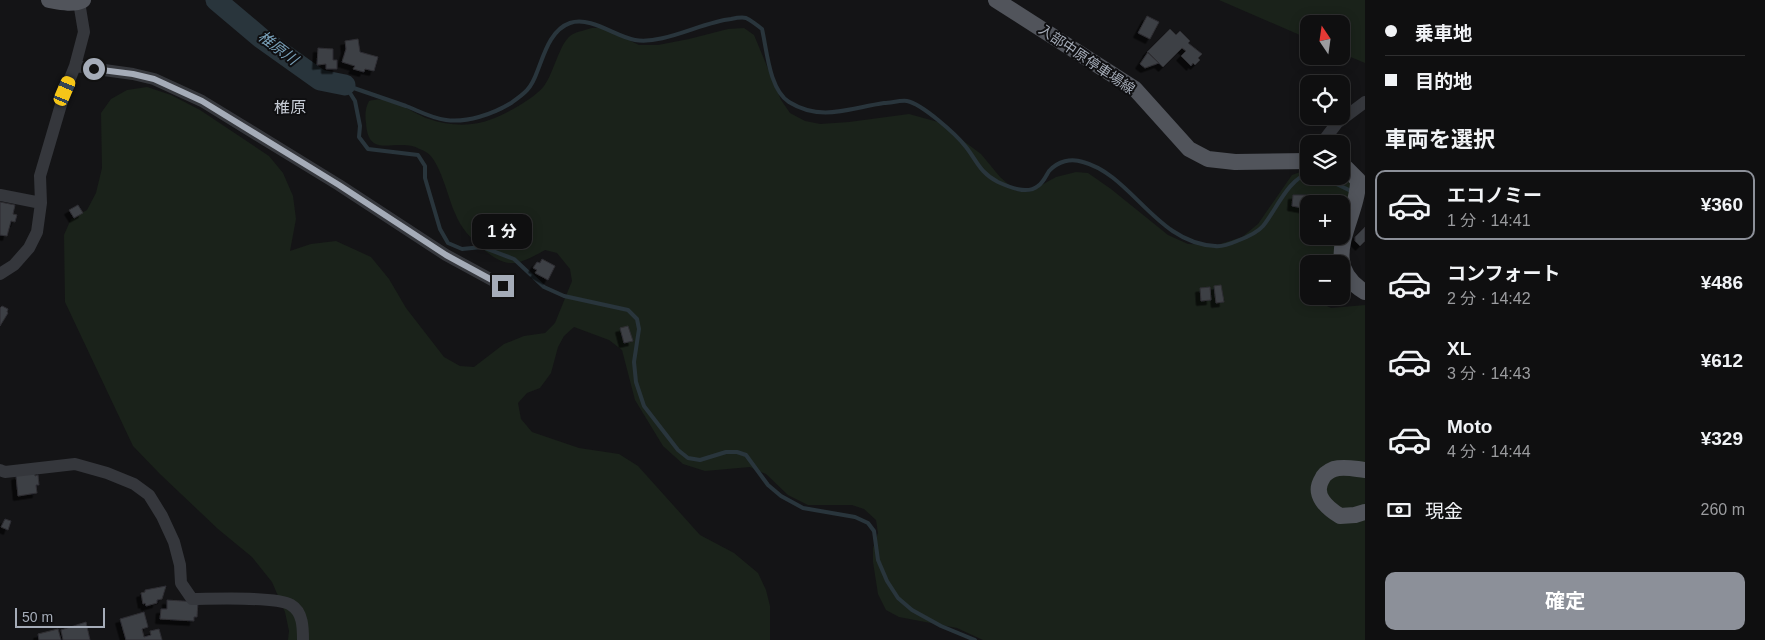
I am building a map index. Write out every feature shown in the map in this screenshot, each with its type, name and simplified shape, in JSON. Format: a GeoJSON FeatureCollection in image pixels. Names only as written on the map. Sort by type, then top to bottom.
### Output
{"type":"FeatureCollection","features":[{"type":"Feature","properties":{"kind":"main road"},"geometry":{"type":"LineString","coordinates":[[49,0],[62,2],[81,1]]}},
{"type":"Feature","properties":{"kind":"main road","name":"入部中原停車場線"},"geometry":{"type":"LineString","coordinates":[[996,0],[1135,89],[1189,149],[1208,158],[1235,162],[1300,160]]}},
{"type":"Feature","properties":{"kind":"main road"},"geometry":{"type":"LineString","coordinates":[[1350,172],[1358,180],[1358,188],[1349,217],[1342,258],[1344,271],[1351,282],[1365,292]]}},
{"type":"Feature","properties":{"kind":"main road"},"geometry":{"type":"LineString","coordinates":[[1365,470],[1333,469],[1324,475],[1318,484],[1319,494],[1324,503],[1340,516],[1365,512]]}},
{"type":"Feature","properties":{"kind":"street"},"geometry":{"type":"LineString","coordinates":[[0,274],[14,265],[29,248],[37,232],[41,203],[40,176],[84,32],[81,1]]}},
{"type":"Feature","properties":{"kind":"street"},"geometry":{"type":"LineString","coordinates":[[75,66],[133,74],[154,79],[202,101],[339,185],[446,255],[503,286]]}},
{"type":"Feature","properties":{"kind":"street"},"geometry":{"type":"LineString","coordinates":[[1328,135],[1337,123],[1365,102]]}},
{"type":"Feature","properties":{"kind":"street"},"geometry":{"type":"LineString","coordinates":[[0,195],[41,203]]}},
{"type":"Feature","properties":{"kind":"street"},"geometry":{"type":"LineString","coordinates":[[0,470],[5,472],[75,464],[108,473],[134,484],[149,494],[162,516],[174,542],[180,565],[181,582],[192,599],[278,600],[293,606],[303,622],[303,640]]}},
{"type":"Feature","properties":{"kind":"shaded area"},"geometry":{"type":"Polygon","coordinates":[[[1219,0],[1365,0],[1365,63],[1350,57],[1350,15],[1300,15],[1300,35],[1219,0]]]}},
{"type":"Feature","properties":{"kind":"shaded area"},"geometry":{"type":"Polygon","coordinates":[[[592,28],[603,28],[639,45],[658,45],[728,29],[744,28],[754,35],[781,100],[790,113],[805,121],[820,124],[909,114],[938,122],[981,154],[1000,177],[1016,191],[1029,192],[1056,177],[1076,172],[1088,173],[1168,235],[1188,244],[1217,245],[1242,237],[1258,224],[1292,175],[1300,172],[1300,185],[1350,185],[1350,181],[1352,183],[1349,195],[1300,195],[1300,245],[1338,245],[1336,255],[1300,255],[1300,305],[1325,305],[1331,308],[1365,305],[1365,640],[983,640],[957,628],[899,617],[886,610],[878,594],[873,562],[873,548],[878,533],[876,520],[864,509],[852,505],[808,505],[788,495],[766,474],[750,467],[705,471],[683,464],[663,446],[635,400],[622,350],[609,340],[574,327],[564,336],[558,347],[551,373],[540,388],[527,393],[518,403],[521,419],[532,432],[579,448],[619,454],[638,466],[700,535],[734,553],[758,573],[766,590],[770,606],[770,640],[288,640],[289,631],[285,612],[272,582],[252,557],[218,529],[133,446],[65,302],[64,235],[71,219],[87,210],[96,193],[102,168],[101,113],[111,99],[127,90],[147,87],[171,95],[200,110],[269,156],[283,173],[293,196],[296,219],[290,251],[311,244],[336,241],[371,257],[389,279],[406,308],[444,357],[460,366],[474,367],[504,344],[524,336],[545,333],[555,323],[572,281],[570,269],[557,253],[545,250],[520,262],[513,263],[499,260],[483,249],[463,229],[457,219],[439,171],[431,156],[412,146],[376,144],[368,134],[365,117],[367,107],[369,101],[385,100],[429,119],[445,123],[461,125],[485,122],[527,101],[540,91],[548,80],[564,43],[568,37],[592,28]]]}},
{"type":"Feature","properties":{"kind":"building"},"geometry":{"type":"Polygon","coordinates":[[[1147,16],[1159,22],[1150,39],[1138,33],[1147,16]]]}},
{"type":"Feature","properties":{"kind":"building"},"geometry":{"type":"Polygon","coordinates":[[[1170,29],[1176,35],[1180,31],[1190,41],[1188,43],[1202,54],[1198,58],[1200,60],[1195,65],[1193,63],[1191,66],[1181,56],[1186,51],[1182,48],[1163,67],[1147,52],[1170,29]]]}},
{"type":"Feature","properties":{"kind":"building"},"geometry":{"type":"Polygon","coordinates":[[[358,39],[360,52],[378,57],[374,71],[365,69],[364,72],[353,69],[355,66],[342,62],[346,49],[345,41],[358,39]]]}},
{"type":"Feature","properties":{"kind":"building"},"geometry":{"type":"Polygon","coordinates":[[[318,48],[333,49],[333,60],[337,60],[337,69],[326,69],[326,64],[317,65],[318,48]]]}},
{"type":"Feature","properties":{"kind":"building"},"geometry":{"type":"Polygon","coordinates":[[[1148,52],[1159,63],[1145,68],[1140,64],[1148,52]]]}},
{"type":"Feature","properties":{"kind":"building"},"geometry":{"type":"Polygon","coordinates":[[[1293,195],[1300,195],[1300,208],[1292,206],[1293,195]]]}},
{"type":"Feature","properties":{"kind":"building"},"geometry":{"type":"Polygon","coordinates":[[[0,202],[15,205],[13,214],[17,215],[15,222],[11,221],[7,236],[0,235],[0,202]]]}},
{"type":"Feature","properties":{"kind":"building"},"geometry":{"type":"Polygon","coordinates":[[[78,205],[83,213],[74,218],[69,210],[78,205]]]}},
{"type":"Feature","properties":{"kind":"building"},"geometry":{"type":"Polygon","coordinates":[[[1365,227],[1365,241],[1360,246],[1355,241],[1355,237],[1365,227]]]}},
{"type":"Feature","properties":{"kind":"building"},"geometry":{"type":"Polygon","coordinates":[[[542,259],[555,266],[548,280],[535,273],[537,270],[533,268],[542,259]]]}},
{"type":"Feature","properties":{"kind":"building"},"geometry":{"type":"Polygon","coordinates":[[[1221,285],[1224,302],[1216,303],[1214,286],[1221,285]]]}},
{"type":"Feature","properties":{"kind":"building"},"geometry":{"type":"Polygon","coordinates":[[[1210,287],[1211,300],[1201,301],[1200,288],[1210,287]]]}},
{"type":"Feature","properties":{"kind":"building"},"geometry":{"type":"Polygon","coordinates":[[[2,306],[8,309],[8,313],[0,326],[0,308],[2,306]]]}},
{"type":"Feature","properties":{"kind":"building"},"geometry":{"type":"Polygon","coordinates":[[[628,326],[633,341],[624,343],[620,328],[628,326]]]}},
{"type":"Feature","properties":{"kind":"building"},"geometry":{"type":"Polygon","coordinates":[[[34,469],[35,476],[38,475],[39,485],[36,485],[37,493],[18,496],[16,476],[34,469]]]}},
{"type":"Feature","properties":{"kind":"building"},"geometry":{"type":"Polygon","coordinates":[[[5,519],[11,521],[8,530],[1,527],[5,519]]]}},
{"type":"Feature","properties":{"kind":"building"},"geometry":{"type":"Polygon","coordinates":[[[166,586],[162,599],[157,600],[157,603],[146,606],[145,603],[143,604],[141,593],[145,592],[145,590],[166,586]]]}},
{"type":"Feature","properties":{"kind":"building"},"geometry":{"type":"Polygon","coordinates":[[[167,600],[198,602],[197,617],[194,617],[194,621],[160,619],[161,609],[167,609],[167,600]]]}},
{"type":"Feature","properties":{"kind":"building"},"geometry":{"type":"Polygon","coordinates":[[[144,612],[148,627],[142,629],[144,637],[151,635],[150,631],[159,629],[162,640],[126,640],[120,619],[144,612]]]}},
{"type":"Feature","properties":{"kind":"building"},"geometry":{"type":"Polygon","coordinates":[[[86,622],[90,640],[63,640],[61,630],[86,622]]]}},
{"type":"Feature","properties":{"kind":"building"},"geometry":{"type":"Polygon","coordinates":[[[58,629],[61,640],[39,640],[38,634],[58,629]]]}},
{"type":"Feature","properties":{"kind":"waterway","name":"椎原川"},"geometry":{"type":"LineString","coordinates":[[216,0],[261,38],[320,80],[345,85]]}},
{"type":"Feature","properties":{"kind":"waterway"},"geometry":{"type":"LineString","coordinates":[[345,85],[435,118],[454,121],[471,119],[504,107],[524,93],[535,78],[545,51],[553,37],[563,26],[570,23],[586,22],[628,38],[646,41],[720,21],[746,18],[762,29],[773,79],[782,96],[789,102],[801,108],[824,112],[836,112],[901,101],[913,103],[930,113],[955,135],[983,171],[998,182],[1023,190],[1034,189],[1040,185],[1049,171],[1056,165],[1069,160],[1083,162],[1100,169],[1116,180],[1160,222],[1194,242],[1223,246],[1254,233],[1263,226],[1289,188],[1300,178]]}},
{"type":"Feature","properties":{"kind":"waterway"},"geometry":{"type":"LineString","coordinates":[[345,85],[355,101],[360,126],[359,137],[368,149],[418,155],[425,166],[425,178],[440,229],[448,243],[462,249],[482,247],[514,259],[544,287],[564,296],[628,310],[637,319],[639,329],[634,362],[636,382],[644,406],[678,450],[688,458],[700,460],[726,452],[737,452],[746,455],[768,485],[781,496],[803,508],[855,517],[868,523],[874,531],[878,560],[887,581],[898,598],[912,610],[941,626],[975,640]]}},
{"type":"Feature","properties":{"kind":"waterway"},"geometry":{"type":"LineString","coordinates":[[1339,185],[1351,191]]}},
{"type":"Feature","properties":{"kind":"district","name":"椎原"},"geometry":{"type":"Point","coordinates":[290,107]}},
{"type":"Feature","properties":{"kind":"route"},"geometry":{"type":"LineString","coordinates":[[94,69],[154,79],[202,101],[339,185],[446,255],[503,286]]}}]}
